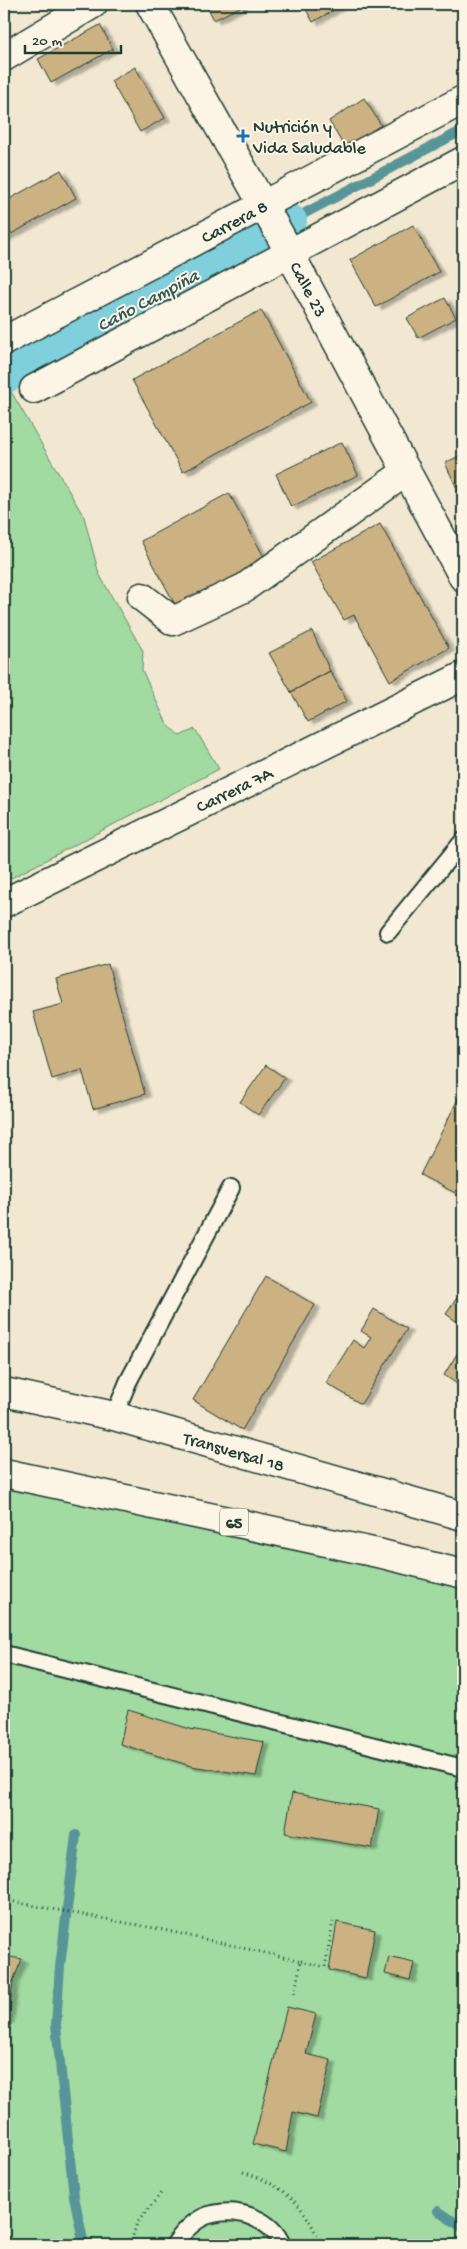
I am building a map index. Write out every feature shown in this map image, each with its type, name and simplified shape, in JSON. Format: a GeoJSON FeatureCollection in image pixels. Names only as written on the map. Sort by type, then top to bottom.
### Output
{"type":"FeatureCollection","features":[{"type":"Feature","properties":{"kind":"street"},"geometry":{"type":"LineString","coordinates":[[4,57],[93,4]]}},
{"type":"Feature","properties":{"kind":"street","name":"Calle 23"},"geometry":{"type":"LineString","coordinates":[[150,4],[286,245],[463,577]]}},
{"type":"Feature","properties":{"kind":"street","name":"Carrera 8"},"geometry":{"type":"LineString","coordinates":[[4,342],[265,210],[463,100]]}},
{"type":"Feature","properties":{"kind":"street"},"geometry":{"type":"LineString","coordinates":[[34,389],[286,245],[463,161]]}},
{"type":"Feature","properties":{"kind":"street"},"geometry":{"type":"LineString","coordinates":[[142,597],[173,621],[244,588],[407,471]]}},
{"type":"Feature","properties":{"kind":"street","name":"Carrera 7A"},"geometry":{"type":"LineString","coordinates":[[4,903],[463,676]]}},
{"type":"Feature","properties":{"kind":"street","name":"Transversal 18"},"geometry":{"type":"LineString","coordinates":[[4,1392],[114,1416],[463,1516]]}},
{"type":"Feature","properties":{"kind":"street","name":"65"},"geometry":{"type":"LineString","coordinates":[[4,1473],[382,1554],[463,1574]]}},
{"type":"Feature","properties":{"kind":"lane"},"geometry":{"type":"LineString","coordinates":[[388,932],[463,841]]}},
{"type":"Feature","properties":{"kind":"lane"},"geometry":{"type":"LineString","coordinates":[[114,1416],[128,1382],[231,1188]]}},
{"type":"Feature","properties":{"kind":"lane"},"geometry":{"type":"LineString","coordinates":[[4,1654],[463,1768]]}},
{"type":"Feature","properties":{"kind":"lane"},"geometry":{"type":"LineString","coordinates":[[174,2245],[189,2225],[212,2214],[240,2212],[256,2218],[273,2231],[282,2245]]}},
{"type":"Feature","properties":{"kind":"path"},"geometry":{"type":"LineString","coordinates":[[4,1900],[159,1929],[325,1967],[333,1922]]}},
{"type":"Feature","properties":{"kind":"path"},"geometry":{"type":"LineString","coordinates":[[294,1997],[301,1961]]}},
{"type":"Feature","properties":{"kind":"path"},"geometry":{"type":"LineString","coordinates":[[243,2172],[271,2182],[297,2202],[311,2220],[321,2245]]}},
{"type":"Feature","properties":{"kind":"path"},"geometry":{"type":"LineString","coordinates":[[130,2245],[137,2223],[161,2193]]}},
{"type":"Feature","properties":{"kind":"green space"},"geometry":{"type":"Polygon","coordinates":[[[9,388],[84,517],[99,574],[143,651],[142,670],[167,724],[180,736],[195,729],[219,769],[4,882],[4,392],[9,388]]]}},
{"type":"Feature","properties":{"kind":"green space"},"geometry":{"type":"Polygon","coordinates":[[[4,1459],[463,1564],[463,2245],[4,2245],[4,1459]]]}},
{"type":"Feature","properties":{"kind":"building"},"geometry":{"type":"Polygon","coordinates":[[[206,4],[241,4],[242,6],[214,20],[206,4]]]}},
{"type":"Feature","properties":{"kind":"building"},"geometry":{"type":"Polygon","coordinates":[[[303,4],[344,4],[313,22],[303,4]]]}},
{"type":"Feature","properties":{"kind":"building"},"geometry":{"type":"Polygon","coordinates":[[[100,25],[113,49],[51,83],[38,59],[100,25]]]}},
{"type":"Feature","properties":{"kind":"building"},"geometry":{"type":"Polygon","coordinates":[[[135,67],[165,118],[140,132],[111,81],[135,67]]]}},
{"type":"Feature","properties":{"kind":"building"},"geometry":{"type":"Polygon","coordinates":[[[364,98],[381,125],[345,148],[329,121],[364,98]]]}},
{"type":"Feature","properties":{"kind":"building"},"geometry":{"type":"Polygon","coordinates":[[[61,170],[76,198],[4,238],[4,202],[61,170]]]}},
{"type":"Feature","properties":{"kind":"building"},"geometry":{"type":"Polygon","coordinates":[[[413,225],[439,272],[376,307],[350,260],[413,225]]]}},
{"type":"Feature","properties":{"kind":"building"},"geometry":{"type":"Polygon","coordinates":[[[445,298],[456,318],[418,338],[407,318],[445,298]]]}},
{"type":"Feature","properties":{"kind":"building"},"geometry":{"type":"Polygon","coordinates":[[[261,310],[311,402],[183,472],[132,380],[261,310]]]}},
{"type":"Feature","properties":{"kind":"building"},"geometry":{"type":"Polygon","coordinates":[[[342,442],[358,475],[291,507],[276,474],[342,442]]]}},
{"type":"Feature","properties":{"kind":"building"},"geometry":{"type":"Polygon","coordinates":[[[463,454],[463,501],[445,463],[463,454]]]}},
{"type":"Feature","properties":{"kind":"building"},"geometry":{"type":"Polygon","coordinates":[[[229,493],[268,564],[179,612],[141,541],[229,493]]]}},
{"type":"Feature","properties":{"kind":"building"},"geometry":{"type":"Polygon","coordinates":[[[380,524],[449,648],[390,681],[354,615],[344,620],[311,562],[380,524]]]}},
{"type":"Feature","properties":{"kind":"building"},"geometry":{"type":"Polygon","coordinates":[[[312,631],[330,671],[291,692],[269,653],[312,631]]]}},
{"type":"Feature","properties":{"kind":"building"},"geometry":{"type":"Polygon","coordinates":[[[330,671],[347,701],[308,722],[291,692],[330,671]]]}},
{"type":"Feature","properties":{"kind":"building"},"geometry":{"type":"Polygon","coordinates":[[[108,964],[145,1094],[93,1109],[82,1070],[52,1079],[33,1012],[63,1004],[56,979],[108,964]]]}},
{"type":"Feature","properties":{"kind":"building"},"geometry":{"type":"Polygon","coordinates":[[[266,1065],[285,1078],[258,1115],[240,1102],[266,1065]]]}},
{"type":"Feature","properties":{"kind":"building"},"geometry":{"type":"Polygon","coordinates":[[[463,1089],[463,1197],[420,1175],[463,1089]]]}},
{"type":"Feature","properties":{"kind":"building"},"geometry":{"type":"Polygon","coordinates":[[[266,1276],[315,1305],[242,1430],[193,1400],[266,1276]]]}},
{"type":"Feature","properties":{"kind":"building"},"geometry":{"type":"Polygon","coordinates":[[[463,1289],[463,1326],[446,1314],[463,1289]]]}},
{"type":"Feature","properties":{"kind":"building"},"geometry":{"type":"Polygon","coordinates":[[[374,1309],[407,1329],[361,1404],[326,1383],[353,1340],[364,1348],[371,1337],[361,1331],[374,1309]]]}},
{"type":"Feature","properties":{"kind":"building"},"geometry":{"type":"Polygon","coordinates":[[[463,1344],[463,1388],[444,1375],[463,1344]]]}},
{"type":"Feature","properties":{"kind":"building"},"geometry":{"type":"Polygon","coordinates":[[[128,1710],[190,1729],[264,1742],[256,1776],[191,1766],[120,1744],[128,1710]]]}},
{"type":"Feature","properties":{"kind":"building"},"geometry":{"type":"Polygon","coordinates":[[[292,1793],[379,1809],[372,1848],[285,1833],[292,1793]]]}},
{"type":"Feature","properties":{"kind":"building"},"geometry":{"type":"Polygon","coordinates":[[[337,1922],[375,1930],[366,1978],[329,1970],[337,1922]]]}},
{"type":"Feature","properties":{"kind":"building"},"geometry":{"type":"Polygon","coordinates":[[[4,1956],[22,1959],[13,1981],[8,2021],[4,2020],[4,1956]]]}},
{"type":"Feature","properties":{"kind":"building"},"geometry":{"type":"Polygon","coordinates":[[[389,1957],[414,1963],[410,1980],[385,1974],[389,1957]]]}},
{"type":"Feature","properties":{"kind":"building"},"geometry":{"type":"Polygon","coordinates":[[[287,2007],[316,2014],[306,2054],[331,2060],[317,2118],[293,2112],[286,2152],[253,2144],[287,2007]]]}},
{"type":"Feature","properties":{"kind":"waterway"},"geometry":{"type":"LineString","coordinates":[[290,221],[463,130]]}},
{"type":"Feature","properties":{"kind":"waterway","name":"Caño Campiña"},"geometry":{"type":"LineString","coordinates":[[4,377],[290,221]]}},
{"type":"Feature","properties":{"kind":"waterway"},"geometry":{"type":"LineString","coordinates":[[76,1835],[60,1967],[56,2025],[74,2196],[84,2245]]}},
{"type":"Feature","properties":{"kind":"waterway"},"geometry":{"type":"LineString","coordinates":[[438,2211],[463,2228]]}},
{"type":"Feature","properties":{"kind":"place","name":"Nutrición y Vida Saludable"},"geometry":{"type":"Point","coordinates":[243,136]}}]}
